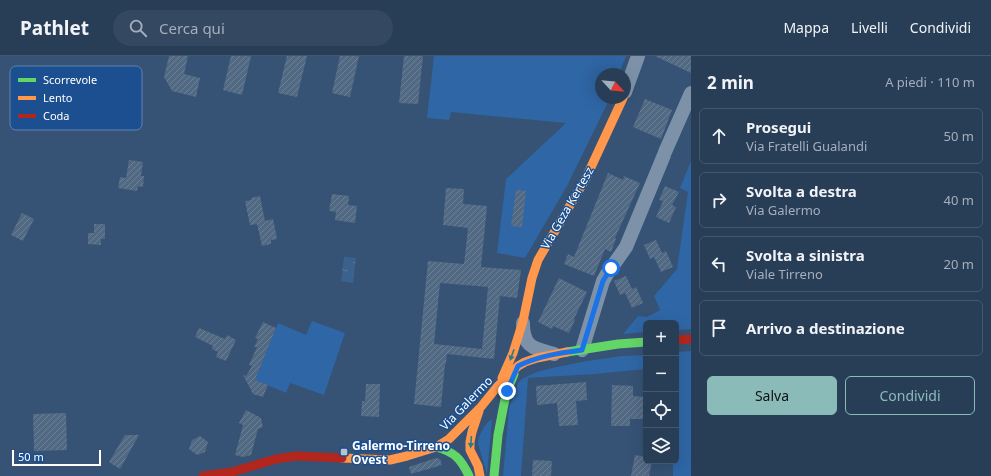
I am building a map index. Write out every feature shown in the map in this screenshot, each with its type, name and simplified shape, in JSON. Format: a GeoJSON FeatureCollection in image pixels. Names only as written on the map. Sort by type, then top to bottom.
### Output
{"type":"FeatureCollection","features":[{"type":"Feature","properties":{"kind":"street"},"geometry":{"type":"LineString","coordinates":[[631,75],[638,56]]}},
{"type":"Feature","properties":{"kind":"street"},"geometry":{"type":"LineString","coordinates":[[582,350],[603,281],[626,247],[664,153],[691,93]]}},
{"type":"Feature","properties":{"kind":"street","name":"Via Geza Kertesz"},"geometry":{"type":"LineString","coordinates":[[497,387],[513,353],[523,321],[532,278],[538,260],[586,178],[620,104]]}},
{"type":"Feature","properties":{"kind":"street"},"geometry":{"type":"LineString","coordinates":[[523,321],[524,338],[527,342],[536,349],[554,354]]}},
{"type":"Feature","properties":{"kind":"street"},"geometry":{"type":"LineString","coordinates":[[679,340],[691,339]]}},
{"type":"Feature","properties":{"kind":"street","name":"Via Galermo"},"geometry":{"type":"LineString","coordinates":[[203,476],[232,472],[276,459],[296,456],[390,460],[407,456],[436,447],[449,439],[480,408],[497,387],[518,366],[537,358],[554,354],[618,344],[643,342]]}},
{"type":"Feature","properties":{"kind":"street"},"geometry":{"type":"LineString","coordinates":[[494,476],[498,435],[504,404],[507,391],[518,366]]}},
{"type":"Feature","properties":{"kind":"street"},"geometry":{"type":"LineString","coordinates":[[480,476],[478,466],[470,450],[470,442],[480,408],[493,412],[496,416],[498,435]]}},
{"type":"Feature","properties":{"kind":"street"},"geometry":{"type":"LineString","coordinates":[[436,447],[455,454],[462,462],[469,476]]}},
{"type":"Feature","properties":{"kind":"shaded area"},"geometry":{"type":"Polygon","coordinates":[[[434,56],[626,56],[621,68],[595,68],[595,104],[607,104],[567,186],[525,258],[497,253],[506,179],[566,123],[451,112],[449,120],[427,118],[434,56]]]}},
{"type":"Feature","properties":{"kind":"shaded area"},"geometry":{"type":"Polygon","coordinates":[[[691,161],[691,329],[679,330],[679,320],[643,320],[643,332],[623,334],[638,316],[647,317],[660,310],[654,296],[677,269],[688,192],[680,188],[691,161]]]}},
{"type":"Feature","properties":{"kind":"shaded area"},"geometry":{"type":"Polygon","coordinates":[[[312,321],[345,333],[324,395],[290,383],[286,393],[255,380],[278,323],[306,335],[312,321]]]}},
{"type":"Feature","properties":{"kind":"shaded area"},"geometry":{"type":"Polygon","coordinates":[[[691,351],[691,476],[673,476],[673,464],[679,464],[679,352],[691,351]]]}},
{"type":"Feature","properties":{"kind":"shaded area"},"geometry":{"type":"Polygon","coordinates":[[[643,355],[643,369],[528,378],[521,476],[503,476],[509,408],[518,383],[522,379],[537,372],[552,368],[622,356],[643,355]]]}},
{"type":"Feature","properties":{"kind":"shaded area"},"geometry":{"type":"Polygon","coordinates":[[[492,419],[487,474],[478,441],[484,427],[492,419]]]}},
{"type":"Feature","properties":{"kind":"water"},"geometry":{"type":"Polygon","coordinates":[[[344,257],[356,258],[353,283],[341,281],[344,257]]]}},
{"type":"Feature","properties":{"kind":"building"},"geometry":{"type":"Polygon","coordinates":[[[169,56],[188,56],[184,74],[200,78],[196,97],[172,91],[164,77],[169,56]]]}},
{"type":"Feature","properties":{"kind":"building"},"geometry":{"type":"Polygon","coordinates":[[[231,56],[251,56],[242,95],[223,90],[231,56]]]}},
{"type":"Feature","properties":{"kind":"building"},"geometry":{"type":"Polygon","coordinates":[[[287,56],[307,56],[297,97],[278,93],[287,56]]]}},
{"type":"Feature","properties":{"kind":"building"},"geometry":{"type":"Polygon","coordinates":[[[340,56],[359,56],[350,97],[332,93],[340,56]]]}},
{"type":"Feature","properties":{"kind":"building"},"geometry":{"type":"Polygon","coordinates":[[[404,56],[423,56],[418,104],[399,103],[404,56]]]}},
{"type":"Feature","properties":{"kind":"building"},"geometry":{"type":"Polygon","coordinates":[[[655,56],[691,56],[691,73],[655,56]]]}},
{"type":"Feature","properties":{"kind":"building"},"geometry":{"type":"Polygon","coordinates":[[[645,99],[672,110],[661,139],[633,127],[645,99]]]}},
{"type":"Feature","properties":{"kind":"building"},"geometry":{"type":"Polygon","coordinates":[[[129,160],[143,162],[141,176],[144,176],[143,187],[138,186],[137,191],[118,188],[120,177],[126,178],[129,160]]]}},
{"type":"Feature","properties":{"kind":"building"},"geometry":{"type":"Polygon","coordinates":[[[608,173],[623,180],[624,176],[640,183],[615,238],[616,239],[611,252],[605,249],[594,276],[564,264],[568,254],[574,257],[608,173]]]}},
{"type":"Feature","properties":{"kind":"building"},"geometry":{"type":"Polygon","coordinates":[[[665,186],[679,192],[672,205],[676,207],[669,223],[656,217],[663,201],[659,200],[665,186]]]}},
{"type":"Feature","properties":{"kind":"building"},"geometry":{"type":"Polygon","coordinates":[[[446,188],[464,189],[463,204],[487,206],[481,267],[521,270],[517,298],[500,296],[494,359],[447,354],[441,407],[414,404],[428,261],[464,264],[468,228],[443,225],[446,188]],[[440,283],[434,344],[482,349],[488,287],[440,283]]]}},
{"type":"Feature","properties":{"kind":"building"},"geometry":{"type":"Polygon","coordinates":[[[516,190],[526,191],[522,227],[511,226],[516,190]]]}},
{"type":"Feature","properties":{"kind":"building"},"geometry":{"type":"Polygon","coordinates":[[[332,194],[349,196],[348,205],[357,206],[355,223],[335,220],[336,212],[329,211],[332,194]]]}},
{"type":"Feature","properties":{"kind":"building"},"geometry":{"type":"Polygon","coordinates":[[[260,196],[265,221],[273,219],[277,239],[271,240],[271,244],[262,246],[257,224],[250,225],[245,201],[252,200],[251,198],[260,196]]]}},
{"type":"Feature","properties":{"kind":"building"},"geometry":{"type":"Polygon","coordinates":[[[22,213],[34,219],[23,241],[11,235],[22,213]]]}},
{"type":"Feature","properties":{"kind":"building"},"geometry":{"type":"Polygon","coordinates":[[[94,224],[105,224],[105,239],[101,239],[101,245],[88,244],[88,233],[94,233],[94,224]]]}},
{"type":"Feature","properties":{"kind":"building"},"geometry":{"type":"Polygon","coordinates":[[[656,240],[662,253],[666,251],[673,267],[661,272],[654,257],[650,259],[644,245],[656,240]]]}},
{"type":"Feature","properties":{"kind":"building"},"geometry":{"type":"Polygon","coordinates":[[[626,276],[632,289],[636,287],[643,303],[632,308],[625,293],[620,295],[614,281],[626,276]]]}},
{"type":"Feature","properties":{"kind":"building"},"geometry":{"type":"Polygon","coordinates":[[[559,278],[587,292],[569,333],[553,326],[552,329],[538,322],[559,278]]]}},
{"type":"Feature","properties":{"kind":"building"},"geometry":{"type":"Polygon","coordinates":[[[263,322],[276,328],[255,380],[268,385],[263,397],[253,394],[243,375],[246,376],[252,366],[249,365],[257,347],[254,347],[258,339],[255,338],[263,322]]]}},
{"type":"Feature","properties":{"kind":"building"},"geometry":{"type":"Polygon","coordinates":[[[199,328],[225,339],[227,335],[236,340],[226,361],[216,357],[218,352],[212,349],[213,346],[195,337],[199,328]]]}},
{"type":"Feature","properties":{"kind":"building"},"geometry":{"type":"Polygon","coordinates":[[[586,382],[587,400],[576,401],[578,425],[559,426],[557,403],[537,405],[536,386],[586,382]]]}},
{"type":"Feature","properties":{"kind":"building"},"geometry":{"type":"Polygon","coordinates":[[[366,384],[380,384],[379,417],[361,416],[362,401],[365,401],[366,384]]]}},
{"type":"Feature","properties":{"kind":"building"},"geometry":{"type":"Polygon","coordinates":[[[612,385],[633,386],[633,396],[643,397],[643,419],[630,419],[630,426],[611,426],[612,385]]]}},
{"type":"Feature","properties":{"kind":"building"},"geometry":{"type":"Polygon","coordinates":[[[246,410],[261,418],[263,427],[258,429],[251,455],[243,457],[235,455],[243,425],[239,423],[246,410]]]}},
{"type":"Feature","properties":{"kind":"building"},"geometry":{"type":"Polygon","coordinates":[[[66,413],[67,450],[34,451],[33,414],[66,413]]]}},
{"type":"Feature","properties":{"kind":"building"},"geometry":{"type":"Polygon","coordinates":[[[125,435],[139,435],[120,469],[109,462],[125,435]]]}},
{"type":"Feature","properties":{"kind":"building"},"geometry":{"type":"Polygon","coordinates":[[[200,436],[208,442],[205,452],[197,455],[189,449],[192,440],[200,436]]]}},
{"type":"Feature","properties":{"kind":"building"},"geometry":{"type":"Polygon","coordinates":[[[635,455],[643,456],[643,464],[651,464],[649,476],[631,476],[635,455]]]}},
{"type":"Feature","properties":{"kind":"building"},"geometry":{"type":"Polygon","coordinates":[[[436,458],[440,459],[442,465],[411,474],[409,467],[436,458]]]}},
{"type":"Feature","properties":{"kind":"building"},"geometry":{"type":"Polygon","coordinates":[[[533,460],[552,461],[551,476],[532,476],[533,460]]]}},
{"type":"Feature","properties":{"kind":"traffic: fast"},"geometry":{"type":"LineString","coordinates":[[567,352],[618,344],[643,342]]}},
{"type":"Feature","properties":{"kind":"traffic: fast"},"geometry":{"type":"LineString","coordinates":[[494,476],[498,435],[504,404],[507,391],[514,374]]}},
{"type":"Feature","properties":{"kind":"traffic: fast"},"geometry":{"type":"LineString","coordinates":[[436,447],[448,451],[457,457],[469,476]]}},
{"type":"Feature","properties":{"kind":"traffic: slow"},"geometry":{"type":"LineString","coordinates":[[502,378],[513,353],[523,321],[532,278],[538,260],[586,178],[620,104]]}},
{"type":"Feature","properties":{"kind":"traffic: slow"},"geometry":{"type":"LineString","coordinates":[[342,458],[390,460],[436,447],[449,439],[480,408],[497,387],[518,366],[537,358],[567,352]]}},
{"type":"Feature","properties":{"kind":"traffic: slow"},"geometry":{"type":"LineString","coordinates":[[479,411],[472,432],[470,450],[478,466],[480,476]]}},
{"type":"Feature","properties":{"kind":"traffic: jam"},"geometry":{"type":"LineString","coordinates":[[679,340],[691,339]]}},
{"type":"Feature","properties":{"kind":"traffic: jam"},"geometry":{"type":"LineString","coordinates":[[203,476],[232,472],[276,459],[296,456],[342,458]]}},
{"type":"Feature","properties":{"kind":"place","name":"Galermo-Tirreno Ovest"},"geometry":{"type":"Point","coordinates":[344,452]}},
{"type":"Feature","properties":{"kind":"route"},"geometry":{"type":"LineString","coordinates":[[507,391],[518,366],[525,362],[554,354],[582,350],[603,281],[611,268]]}}]}
